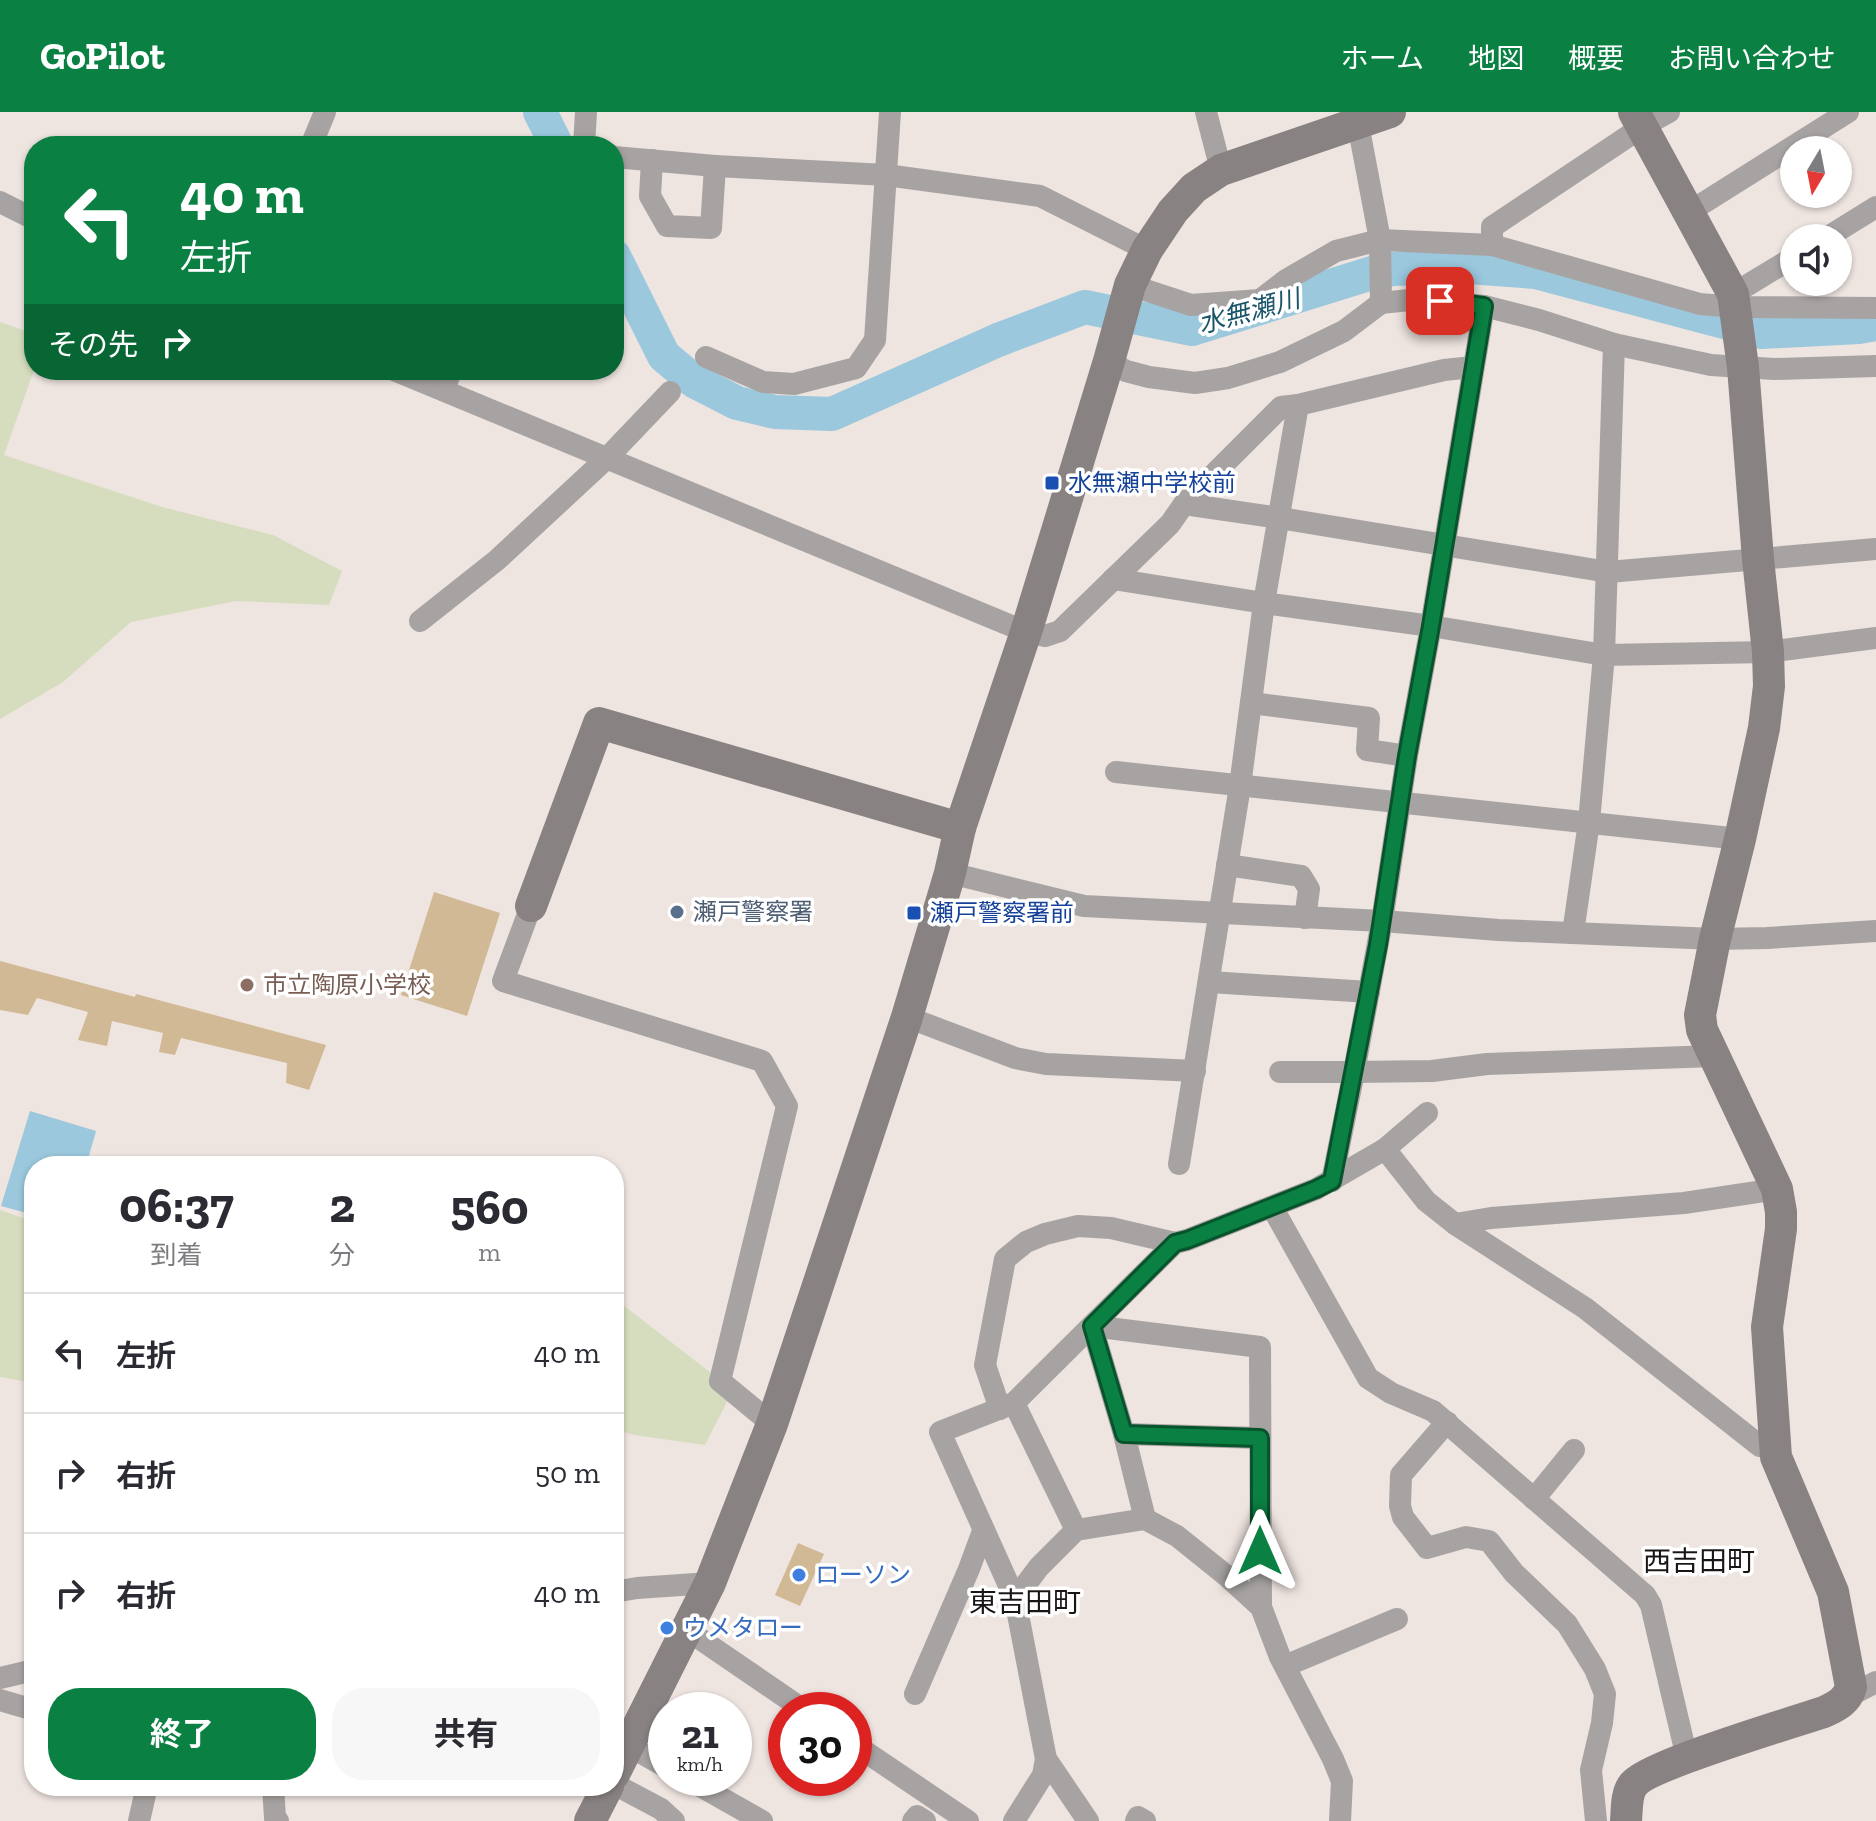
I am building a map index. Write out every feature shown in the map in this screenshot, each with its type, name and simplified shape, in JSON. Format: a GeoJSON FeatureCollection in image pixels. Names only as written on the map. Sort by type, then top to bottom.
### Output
{"type":"FeatureCollection","features":[{"type":"Feature","properties":{"kind":"street"},"geometry":{"type":"LineString","coordinates":[[315,136],[325,112]]}},
{"type":"Feature","properties":{"kind":"street"},"geometry":{"type":"LineString","coordinates":[[585,136],[586,112]]}},
{"type":"Feature","properties":{"kind":"street"},"geometry":{"type":"LineString","coordinates":[[706,357],[763,382],[794,384],[856,368],[875,340],[890,112]]}},
{"type":"Feature","properties":{"kind":"street"},"geometry":{"type":"LineString","coordinates":[[1206,112],[1221,170]]}},
{"type":"Feature","properties":{"kind":"street"},"geometry":{"type":"LineString","coordinates":[[624,1754],[710,1583],[772,1424],[907,1017],[950,873],[960,828],[1026,632],[1130,285],[1147,250],[1173,211],[1194,188],[1221,170],[1390,112]]}},
{"type":"Feature","properties":{"kind":"street"},"geometry":{"type":"LineString","coordinates":[[1689,212],[1848,112]]}},
{"type":"Feature","properties":{"kind":"street"},"geometry":{"type":"LineString","coordinates":[[1492,245],[1492,227],[1648,117],[1734,306],[1742,363],[1769,686],[1764,728],[1700,1015],[1702,1030],[1777,1189],[1781,1229],[1767,1327],[1776,1448],[1780,1467],[1833,1592],[1851,1687],[1862,1689]]}},
{"type":"Feature","properties":{"kind":"street"},"geometry":{"type":"LineString","coordinates":[[1358,124],[1380,240],[1381,303]]}},
{"type":"Feature","properties":{"kind":"street"},"geometry":{"type":"LineString","coordinates":[[624,158],[886,175],[1040,196],[1147,250]]}},
{"type":"Feature","properties":{"kind":"street"},"geometry":{"type":"LineString","coordinates":[[652,160],[650,196],[667,226],[711,228],[715,166]]}},
{"type":"Feature","properties":{"kind":"street"},"geometry":{"type":"LineString","coordinates":[[0,202],[24,214]]}},
{"type":"Feature","properties":{"kind":"street"},"geometry":{"type":"LineString","coordinates":[[1849,224],[1876,207]]}},
{"type":"Feature","properties":{"kind":"street"},"geometry":{"type":"LineString","coordinates":[[1130,285],[1191,305],[1260,300],[1286,280],[1336,251],[1380,240],[1492,245],[1700,304],[1876,308]]}},
{"type":"Feature","properties":{"kind":"street"},"geometry":{"type":"LineString","coordinates":[[1734,306],[1780,268]]}},
{"type":"Feature","properties":{"kind":"street"},"geometry":{"type":"LineString","coordinates":[[1109,361],[1126,371],[1149,377],[1195,383],[1228,378],[1280,362],[1306,350],[1344,331],[1381,303],[1419,299],[1484,306],[1614,344],[1711,365],[1742,363],[1774,369],[1876,366]]}},
{"type":"Feature","properties":{"kind":"street"},"geometry":{"type":"LineString","coordinates":[[1332,1181],[1382,921],[1484,306]]}},
{"type":"Feature","properties":{"kind":"street"},"geometry":{"type":"LineString","coordinates":[[1573,933],[1589,822],[1604,655],[1614,344]]}},
{"type":"Feature","properties":{"kind":"street"},"geometry":{"type":"LineString","coordinates":[[448,380],[607,458],[1026,632],[1045,636],[1060,631],[1170,524],[1184,504],[1281,407],[1444,370],[1473,367]]}},
{"type":"Feature","properties":{"kind":"street"},"geometry":{"type":"LineString","coordinates":[[420,621],[497,560],[607,458],[670,392]]}},
{"type":"Feature","properties":{"kind":"street"},"geometry":{"type":"LineString","coordinates":[[1179,1164],[1240,786],[1264,603],[1298,405]]}},
{"type":"Feature","properties":{"kind":"street"},"geometry":{"type":"LineString","coordinates":[[1184,504],[1608,572],[1876,549]]}},
{"type":"Feature","properties":{"kind":"street"},"geometry":{"type":"LineString","coordinates":[[1113,579],[1604,655],[1768,652],[1876,638]]}},
{"type":"Feature","properties":{"kind":"street"},"geometry":{"type":"LineString","coordinates":[[1251,703],[1369,718],[1367,750],[1407,756]]}},
{"type":"Feature","properties":{"kind":"street"},"geometry":{"type":"LineString","coordinates":[[772,1424],[720,1381],[787,1106],[762,1061],[503,981],[599,723],[960,828]]}},
{"type":"Feature","properties":{"kind":"street"},"geometry":{"type":"LineString","coordinates":[[1116,772],[1740,839]]}},
{"type":"Feature","properties":{"kind":"street"},"geometry":{"type":"LineString","coordinates":[[1227,865],[1301,876],[1309,889],[1305,918]]}},
{"type":"Feature","properties":{"kind":"street"},"geometry":{"type":"LineString","coordinates":[[950,873],[1084,906],[1715,939],[1876,931]]}},
{"type":"Feature","properties":{"kind":"street"},"geometry":{"type":"LineString","coordinates":[[1210,982],[1369,992]]}},
{"type":"Feature","properties":{"kind":"street"},"geometry":{"type":"LineString","coordinates":[[907,1017],[1015,1058],[1046,1064],[1195,1071]]}},
{"type":"Feature","properties":{"kind":"street"},"geometry":{"type":"LineString","coordinates":[[1280,1072],[1432,1071],[1500,1063],[1714,1056]]}},
{"type":"Feature","properties":{"kind":"street"},"geometry":{"type":"LineString","coordinates":[[1076,1530],[985,1365],[1005,1259],[1026,1242],[1078,1226],[1111,1228],[1175,1243],[1187,1240],[1332,1181],[1385,1149],[1427,1113]]}},
{"type":"Feature","properties":{"kind":"street"},"geometry":{"type":"LineString","coordinates":[[1385,1149],[1426,1201],[1455,1224],[1585,1308],[1760,1446],[1776,1448]]}},
{"type":"Feature","properties":{"kind":"street"},"geometry":{"type":"LineString","coordinates":[[1455,1224],[1491,1218],[1684,1203],[1777,1189]]}},
{"type":"Feature","properties":{"kind":"street"},"geometry":{"type":"LineString","coordinates":[[1272,1207],[1368,1378],[1391,1393],[1433,1411],[1645,1595],[1651,1605],[1687,1758]]}},
{"type":"Feature","properties":{"kind":"street"},"geometry":{"type":"LineString","coordinates":[[1014,1821],[1043,1775],[1046,1759],[1015,1599],[940,1432],[1007,1406],[1175,1243]]}},
{"type":"Feature","properties":{"kind":"street"},"geometry":{"type":"LineString","coordinates":[[1092,1326],[1145,1519]]}},
{"type":"Feature","properties":{"kind":"street"},"geometry":{"type":"LineString","coordinates":[[1092,1326],[1260,1347],[1261,1607],[1285,1666],[1342,1781],[1340,1821]]}},
{"type":"Feature","properties":{"kind":"street"},"geometry":{"type":"LineString","coordinates":[[1447,1422],[1401,1475],[1400,1506],[1403,1517],[1427,1548],[1466,1537],[1489,1541],[1514,1573],[1567,1624],[1595,1669],[1605,1694],[1591,1770],[1596,1821]]}},
{"type":"Feature","properties":{"kind":"street"},"geometry":{"type":"LineString","coordinates":[[1124,1434],[1260,1438]]}},
{"type":"Feature","properties":{"kind":"street"},"geometry":{"type":"LineString","coordinates":[[1534,1499],[1574,1450]]}},
{"type":"Feature","properties":{"kind":"street"},"geometry":{"type":"LineString","coordinates":[[1015,1599],[1039,1567],[1076,1530],[1145,1519],[1177,1536],[1261,1607]]}},
{"type":"Feature","properties":{"kind":"street"},"geometry":{"type":"LineString","coordinates":[[915,1694],[983,1531]]}},
{"type":"Feature","properties":{"kind":"street"},"geometry":{"type":"LineString","coordinates":[[624,1590],[710,1583]]}},
{"type":"Feature","properties":{"kind":"street"},"geometry":{"type":"LineString","coordinates":[[1285,1666],[1397,1619]]}},
{"type":"Feature","properties":{"kind":"street"},"geometry":{"type":"LineString","coordinates":[[687,1630],[778,1692]]}},
{"type":"Feature","properties":{"kind":"street"},"geometry":{"type":"LineString","coordinates":[[0,1678],[24,1672]]}},
{"type":"Feature","properties":{"kind":"street"},"geometry":{"type":"LineString","coordinates":[[1626,1821],[1632,1785],[1641,1777],[1687,1758],[1824,1712],[1862,1689]]}},
{"type":"Feature","properties":{"kind":"street"},"geometry":{"type":"LineString","coordinates":[[0,1700],[24,1707]]}},
{"type":"Feature","properties":{"kind":"street"},"geometry":{"type":"LineString","coordinates":[[872,1756],[968,1821]]}},
{"type":"Feature","properties":{"kind":"street"},"geometry":{"type":"LineString","coordinates":[[1046,1759],[1088,1821]]}},
{"type":"Feature","properties":{"kind":"street"},"geometry":{"type":"LineString","coordinates":[[624,1760],[648,1764]]}},
{"type":"Feature","properties":{"kind":"street"},"geometry":{"type":"LineString","coordinates":[[624,1789],[661,1809],[674,1821]]}},
{"type":"Feature","properties":{"kind":"street"},"geometry":{"type":"LineString","coordinates":[[139,1821],[145,1796]]}},
{"type":"Feature","properties":{"kind":"street"},"geometry":{"type":"LineString","coordinates":[[274,1796],[275,1818],[278,1821]]}},
{"type":"Feature","properties":{"kind":"street"},"geometry":{"type":"LineString","coordinates":[[590,1821],[603,1796]]}},
{"type":"Feature","properties":{"kind":"street"},"geometry":{"type":"LineString","coordinates":[[718,1796],[762,1821]]}},
{"type":"Feature","properties":{"kind":"street"},"geometry":{"type":"LineString","coordinates":[[913,1821],[917,1816],[925,1821]]}},
{"type":"Feature","properties":{"kind":"street"},"geometry":{"type":"LineString","coordinates":[[1136,1821],[1138,1817],[1145,1821]]}},
{"type":"Feature","properties":{"kind":"green space"},"geometry":{"type":"Polygon","coordinates":[[[0,322],[24,330],[24,380],[30,380],[4,455],[162,507],[273,535],[342,571],[329,605],[236,601],[131,622],[63,682],[0,719],[0,322]]]}},
{"type":"Feature","properties":{"kind":"green space"},"geometry":{"type":"Polygon","coordinates":[[[0,1210],[24,1218],[24,1381],[0,1377],[0,1210]]]}},
{"type":"Feature","properties":{"kind":"green space"},"geometry":{"type":"Polygon","coordinates":[[[624,1306],[733,1390],[705,1445],[624,1432],[624,1306]]]}},
{"type":"Feature","properties":{"kind":"water"},"geometry":{"type":"Polygon","coordinates":[[[30,1111],[96,1131],[89,1156],[24,1156],[24,1212],[1,1206],[30,1111]]]}},
{"type":"Feature","properties":{"kind":"building"},"geometry":{"type":"Polygon","coordinates":[[[434,892],[500,913],[467,1016],[401,995],[434,892]]]}},
{"type":"Feature","properties":{"kind":"building"},"geometry":{"type":"Polygon","coordinates":[[[0,961],[326,1045],[309,1090],[286,1083],[287,1063],[181,1038],[175,1055],[159,1052],[163,1033],[112,1021],[107,1046],[78,1040],[88,1012],[37,998],[28,1015],[0,1010],[0,961]]]}},
{"type":"Feature","properties":{"kind":"building","name":"ローソン"},"geometry":{"type":"Polygon","coordinates":[[[798,1543],[824,1554],[800,1606],[775,1595],[798,1543]]]}},
{"type":"Feature","properties":{"kind":"waterway","name":"水無瀬川"},"geometry":{"type":"LineString","coordinates":[[540,112],[552,136]]}},
{"type":"Feature","properties":{"kind":"waterway","name":"水無瀬川"},"geometry":{"type":"LineString","coordinates":[[624,276],[664,356],[694,381],[737,403],[775,412],[832,414],[998,340],[1085,307],[1192,329],[1393,269],[1468,267],[1536,272],[1762,332],[1876,324]]}},
{"type":"Feature","properties":{"kind":"place","name":"水無瀬中学校前"},"geometry":{"type":"Point","coordinates":[1052,483]}},
{"type":"Feature","properties":{"kind":"place","name":"瀬戸警察署"},"geometry":{"type":"Point","coordinates":[677,912]}},
{"type":"Feature","properties":{"kind":"place","name":"瀬戸警察署前"},"geometry":{"type":"Point","coordinates":[914,913]}},
{"type":"Feature","properties":{"kind":"place","name":"市立陶原小学校"},"geometry":{"type":"Point","coordinates":[247,985]}},
{"type":"Feature","properties":{"kind":"place","name":"ローソン"},"geometry":{"type":"Point","coordinates":[799,1575]}},
{"type":"Feature","properties":{"kind":"place","name":"ウメタロー"},"geometry":{"type":"Point","coordinates":[667,1628]}},
{"type":"Feature","properties":{"kind":"district","name":"西吉田町"},"geometry":{"type":"Point","coordinates":[1699,1561]}},
{"type":"Feature","properties":{"kind":"district","name":"東吉田町"},"geometry":{"type":"Point","coordinates":[1025,1602]}},
{"type":"Feature","properties":{"kind":"route"},"geometry":{"type":"LineString","coordinates":[[1260,1551],[1260,1438],[1124,1434],[1092,1326],[1175,1243],[1332,1181],[1378,945],[1484,306],[1440,301]]}}]}
